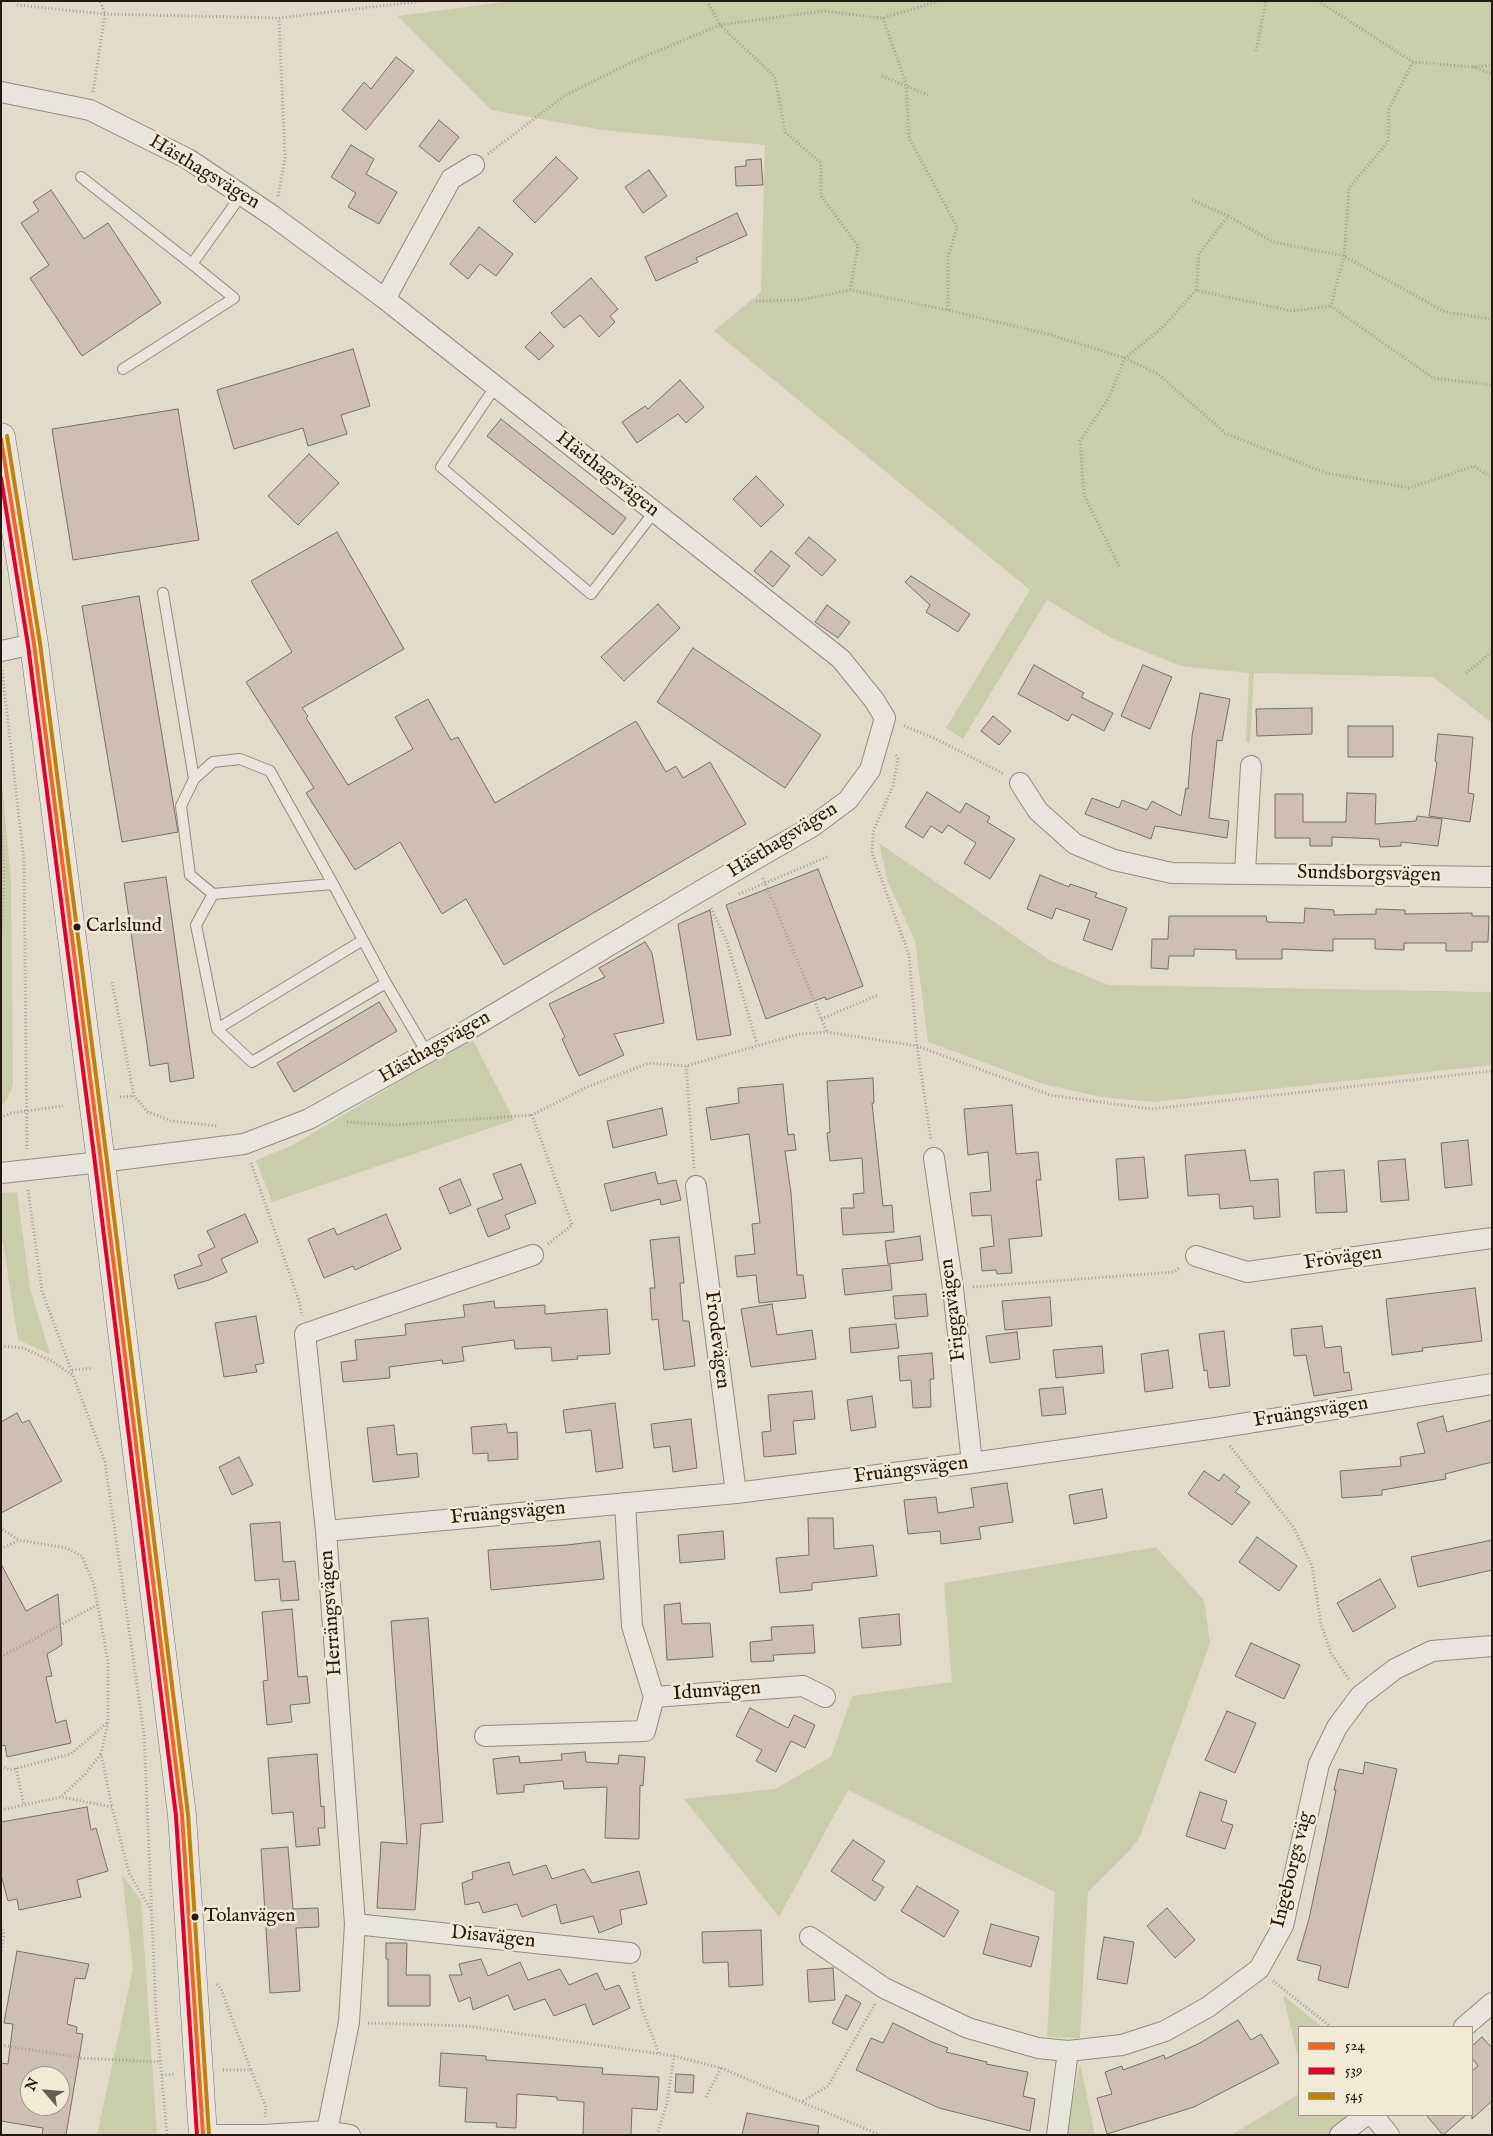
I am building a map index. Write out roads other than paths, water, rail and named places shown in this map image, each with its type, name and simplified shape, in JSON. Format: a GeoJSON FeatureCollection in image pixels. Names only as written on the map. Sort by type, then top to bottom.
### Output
{"type":"FeatureCollection","features":[{"type":"Feature","properties":{"kind":"main road"},"geometry":{"type":"LineString","coordinates":[[1,437],[34,644],[101,1162],[182,1815],[203,2135]]}},
{"type":"Feature","properties":{"kind":"street","name":"Hästhagsvägen"},"geometry":{"type":"LineString","coordinates":[[1,92],[90,110],[188,159],[242,194],[385,300],[841,659],[874,700],[885,718],[870,770],[848,800],[813,826],[427,1053],[309,1119],[244,1144],[1,1173]]}},
{"type":"Feature","properties":{"kind":"street"},"geometry":{"type":"LineString","coordinates":[[385,300],[451,179],[474,165]]}},
{"type":"Feature","properties":{"kind":"street"},"geometry":{"type":"LineString","coordinates":[[1,651],[34,644]]}},
{"type":"Feature","properties":{"kind":"street"},"geometry":{"type":"LineString","coordinates":[[1245,872],[1251,766]]}},
{"type":"Feature","properties":{"kind":"street","name":"Sundsborgsvägen"},"geometry":{"type":"LineString","coordinates":[[1020,783],[1038,811],[1075,844],[1114,860],[1172,872],[1492,877]]}},
{"type":"Feature","properties":{"kind":"street","name":"Friggavägen"},"geometry":{"type":"LineString","coordinates":[[934,1158],[953,1288],[972,1463]]}},
{"type":"Feature","properties":{"kind":"street","name":"Frodevägen"},"geometry":{"type":"LineString","coordinates":[[696,1186],[736,1493]]}},
{"type":"Feature","properties":{"kind":"street","name":"Frövägen"},"geometry":{"type":"LineString","coordinates":[[1196,1256],[1247,1272],[1492,1238]]}},
{"type":"Feature","properties":{"kind":"street","name":"Herrängsvägen"},"geometry":{"type":"LineString","coordinates":[[327,2131],[349,2022],[356,1924],[326,1531],[305,1334],[533,1255]]}},
{"type":"Feature","properties":{"kind":"street","name":"Fruängsvägen"},"geometry":{"type":"LineString","coordinates":[[326,1531],[736,1493],[972,1463],[1216,1428],[1492,1384]]}},
{"type":"Feature","properties":{"kind":"street","name":"Idunvägen"},"geometry":{"type":"LineString","coordinates":[[625,1503],[632,1626],[654,1697],[804,1686],[825,1697]]}},
{"type":"Feature","properties":{"kind":"street","name":"Ingeborgs väg"},"geometry":{"type":"LineString","coordinates":[[810,1937],[884,1988],[968,2028],[1038,2048],[1068,2051],[1122,2045],[1166,2032],[1208,2007],[1259,1969],[1283,1926],[1319,1764],[1337,1727],[1360,1696],[1395,1669],[1432,1651],[1492,1646]]}},
{"type":"Feature","properties":{"kind":"street"},"geometry":{"type":"LineString","coordinates":[[485,1736],[645,1731],[654,1697]]}},
{"type":"Feature","properties":{"kind":"street","name":"Disavägen"},"geometry":{"type":"LineString","coordinates":[[356,1924],[630,1952]]}},
{"type":"Feature","properties":{"kind":"street"},"geometry":{"type":"LineString","coordinates":[[1465,2026],[1492,2003]]}},
{"type":"Feature","properties":{"kind":"street"},"geometry":{"type":"LineString","coordinates":[[1057,2135],[1068,2051]]}},
{"type":"Feature","properties":{"kind":"street"},"geometry":{"type":"LineString","coordinates":[[1340,2135],[1365,2116]]}},
{"type":"Feature","properties":{"kind":"street"},"geometry":{"type":"LineString","coordinates":[[1374,2116],[1390,2135]]}},
{"type":"Feature","properties":{"kind":"street"},"geometry":{"type":"LineString","coordinates":[[203,2135],[327,2131],[350,2135]]}},
{"type":"Feature","properties":{"kind":"lane"},"geometry":{"type":"LineString","coordinates":[[81,177],[234,298],[123,369]]}},
{"type":"Feature","properties":{"kind":"lane"},"geometry":{"type":"LineString","coordinates":[[192,264],[242,194]]}},
{"type":"Feature","properties":{"kind":"lane"},"geometry":{"type":"LineString","coordinates":[[496,387],[441,467],[591,594],[654,512]]}},
{"type":"Feature","properties":{"kind":"lane"},"geometry":{"type":"LineString","coordinates":[[163,593],[194,779]]}},
{"type":"Feature","properties":{"kind":"lane"},"geometry":{"type":"LineString","coordinates":[[333,884],[213,894],[190,875],[182,806],[194,779],[213,762],[240,759],[270,771],[333,884],[386,983],[427,1053]]}},
{"type":"Feature","properties":{"kind":"lane"},"geometry":{"type":"LineString","coordinates":[[213,894],[196,925],[217,1029],[252,1062],[386,983]]}},
{"type":"Feature","properties":{"kind":"lane"},"geometry":{"type":"LineString","coordinates":[[217,1029],[363,940]]}},
{"type":"Feature","properties":{"kind":"place","name":"Carlslund"},"geometry":{"type":"Point","coordinates":[77,927]}},
{"type":"Feature","properties":{"kind":"place","name":"Tolanvägen"},"geometry":{"type":"Point","coordinates":[195,1917]}}]}
